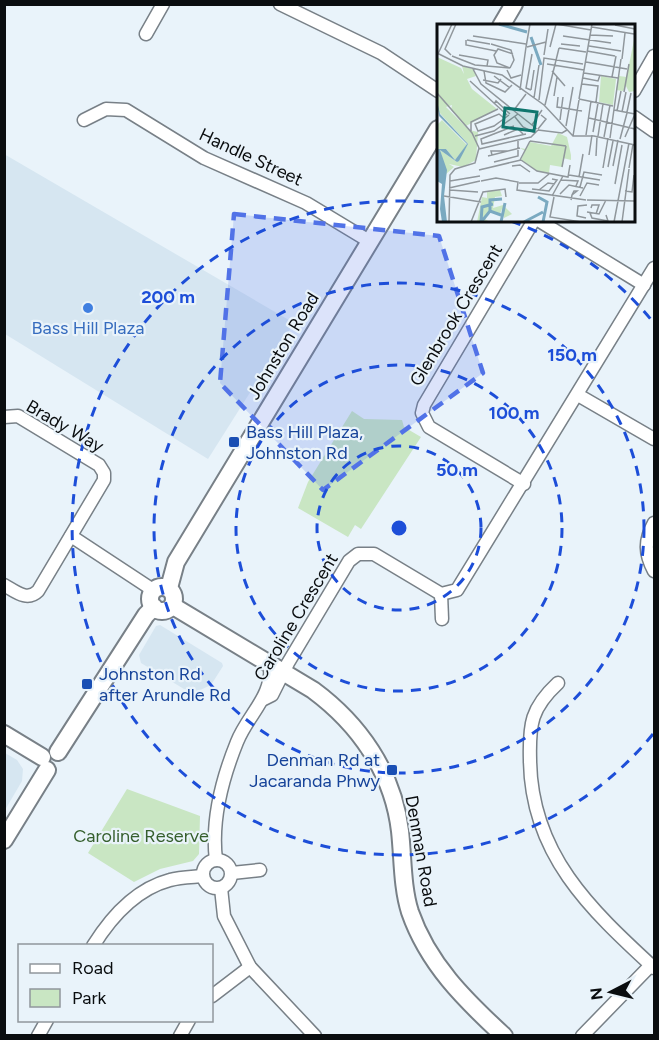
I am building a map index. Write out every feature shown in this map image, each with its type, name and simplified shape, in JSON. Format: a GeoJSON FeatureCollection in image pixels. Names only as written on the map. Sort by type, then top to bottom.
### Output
{"type":"FeatureCollection","features":[{"type":"Feature","properties":{"kind":"street"},"geometry":{"type":"LineString","coordinates":[[146,34],[164,4]]}},
{"type":"Feature","properties":{"kind":"street"},"geometry":{"type":"LineString","coordinates":[[280,4],[381,53],[437,90]]}},
{"type":"Feature","properties":{"kind":"street"},"geometry":{"type":"LineString","coordinates":[[502,24],[514,4]]}},
{"type":"Feature","properties":{"kind":"street"},"geometry":{"type":"LineString","coordinates":[[635,89],[654,56]]}},
{"type":"Feature","properties":{"kind":"street","name":"Handle Street"},"geometry":{"type":"LineString","coordinates":[[84,120],[106,109],[126,110],[204,158],[306,203],[369,242]]}},
{"type":"Feature","properties":{"kind":"street"},"geometry":{"type":"LineString","coordinates":[[635,118],[654,131]]}},
{"type":"Feature","properties":{"kind":"street","name":"Johnston Road"},"geometry":{"type":"LineString","coordinates":[[161,589],[437,131]]}},
{"type":"Feature","properties":{"kind":"street","name":"Glenbrook Crescent"},"geometry":{"type":"LineString","coordinates":[[524,484],[429,427],[422,413],[423,405],[535,222]]}},
{"type":"Feature","properties":{"kind":"street","name":"Glenbrook Crescent"},"geometry":{"type":"LineString","coordinates":[[539,222],[644,285]]}},
{"type":"Feature","properties":{"kind":"street"},"geometry":{"type":"LineString","coordinates":[[442,619],[441,594],[457,590],[524,484],[654,268]]}},
{"type":"Feature","properties":{"kind":"street"},"geometry":{"type":"LineString","coordinates":[[578,395],[654,439]]}},
{"type":"Feature","properties":{"kind":"street","name":"Brady Way"},"geometry":{"type":"LineString","coordinates":[[4,417],[18,416],[99,465],[105,473],[104,480],[71,536]]}},
{"type":"Feature","properties":{"kind":"street"},"geometry":{"type":"LineString","coordinates":[[654,523],[640,547],[654,571]]}},
{"type":"Feature","properties":{"kind":"street"},"geometry":{"type":"LineString","coordinates":[[4,585],[19,594],[33,595],[71,536],[174,595],[173,606],[161,611],[154,608],[150,601],[161,589]]}},
{"type":"Feature","properties":{"kind":"street","name":"Caroline Crescent"},"geometry":{"type":"LineString","coordinates":[[264,699],[272,695],[349,561],[358,554],[374,554],[441,594]]}},
{"type":"Feature","properties":{"kind":"street","name":"Denman Road"},"geometry":{"type":"LineString","coordinates":[[173,606],[270,663],[335,706],[369,746],[391,792],[399,824],[406,895],[419,933],[451,985],[504,1035]]}},
{"type":"Feature","properties":{"kind":"street"},"geometry":{"type":"LineString","coordinates":[[4,840],[49,760],[146,615],[154,608]]}},
{"type":"Feature","properties":{"kind":"street","name":"Caroline Crescent"},"geometry":{"type":"LineString","coordinates":[[216,860],[214,818],[237,740],[264,699],[270,681],[270,663]]}},
{"type":"Feature","properties":{"kind":"street"},"geometry":{"type":"LineString","coordinates":[[558,683],[539,702],[530,740],[530,775],[538,819],[553,854],[582,898],[653,967],[582,1035]]}},
{"type":"Feature","properties":{"kind":"street"},"geometry":{"type":"LineString","coordinates":[[4,734],[49,760]]}},
{"type":"Feature","properties":{"kind":"street"},"geometry":{"type":"LineString","coordinates":[[216,860],[226,862],[232,873],[228,884],[221,888],[208,885],[203,876],[207,864],[216,860]]}},
{"type":"Feature","properties":{"kind":"street"},"geometry":{"type":"LineString","coordinates":[[232,873],[260,870]]}},
{"type":"Feature","properties":{"kind":"street"},"geometry":{"type":"LineString","coordinates":[[94,944],[114,915],[139,895],[170,880],[203,876]]}},
{"type":"Feature","properties":{"kind":"street"},"geometry":{"type":"LineString","coordinates":[[221,888],[224,916],[250,967],[315,1035]]}},
{"type":"Feature","properties":{"kind":"street"},"geometry":{"type":"LineString","coordinates":[[213,995],[250,967]]}},
{"type":"Feature","properties":{"kind":"street"},"geometry":{"type":"LineString","coordinates":[[38,1035],[46,1022]]}},
{"type":"Feature","properties":{"kind":"street"},"geometry":{"type":"LineString","coordinates":[[180,1035],[188,1022]]}},
{"type":"Feature","properties":{"kind":"highlighted area"},"geometry":{"type":"Polygon","coordinates":[[[234,214],[439,236],[483,373],[323,490],[220,383],[234,214]]]}},
{"type":"Feature","properties":{"kind":"shaded area"},"geometry":{"type":"Polygon","coordinates":[[[4,154],[294,323],[208,459],[5,334],[4,154]]]}},
{"type":"Feature","properties":{"kind":"shaded area"},"geometry":{"type":"Polygon","coordinates":[[[160,625],[222,663],[223,666],[211,685],[198,691],[184,689],[141,663],[139,655],[156,626],[160,625]]]}},
{"type":"Feature","properties":{"kind":"shaded area"},"geometry":{"type":"Polygon","coordinates":[[[5,753],[17,760],[23,769],[22,781],[5,810],[5,753]]]}},
{"type":"Feature","properties":{"kind":"green space"},"geometry":{"type":"Polygon","coordinates":[[[352,411],[364,419],[402,420],[404,427],[421,437],[361,529],[355,525],[348,537],[298,508],[308,482],[352,411]]]}},
{"type":"Feature","properties":{"kind":"green space","name":"Caroline Reserve"},"geometry":{"type":"Polygon","coordinates":[[[127,789],[200,816],[199,854],[193,861],[160,869],[134,882],[88,853],[127,789]]]}},
{"type":"Feature","properties":{"kind":"place","name":"Bass Hill Plaza"},"geometry":{"type":"Point","coordinates":[88,308]}},
{"type":"Feature","properties":{"kind":"place","name":"Bass Hill Plaza, Johnston Rd"},"geometry":{"type":"Point","coordinates":[234,442]}},
{"type":"Feature","properties":{"kind":"place","name":"Johnston Rd after Arundle Rd"},"geometry":{"type":"Point","coordinates":[87,684]}},
{"type":"Feature","properties":{"kind":"place","name":"Denman Rd at Jacaranda Phwy"},"geometry":{"type":"Point","coordinates":[392,770]}}]}
